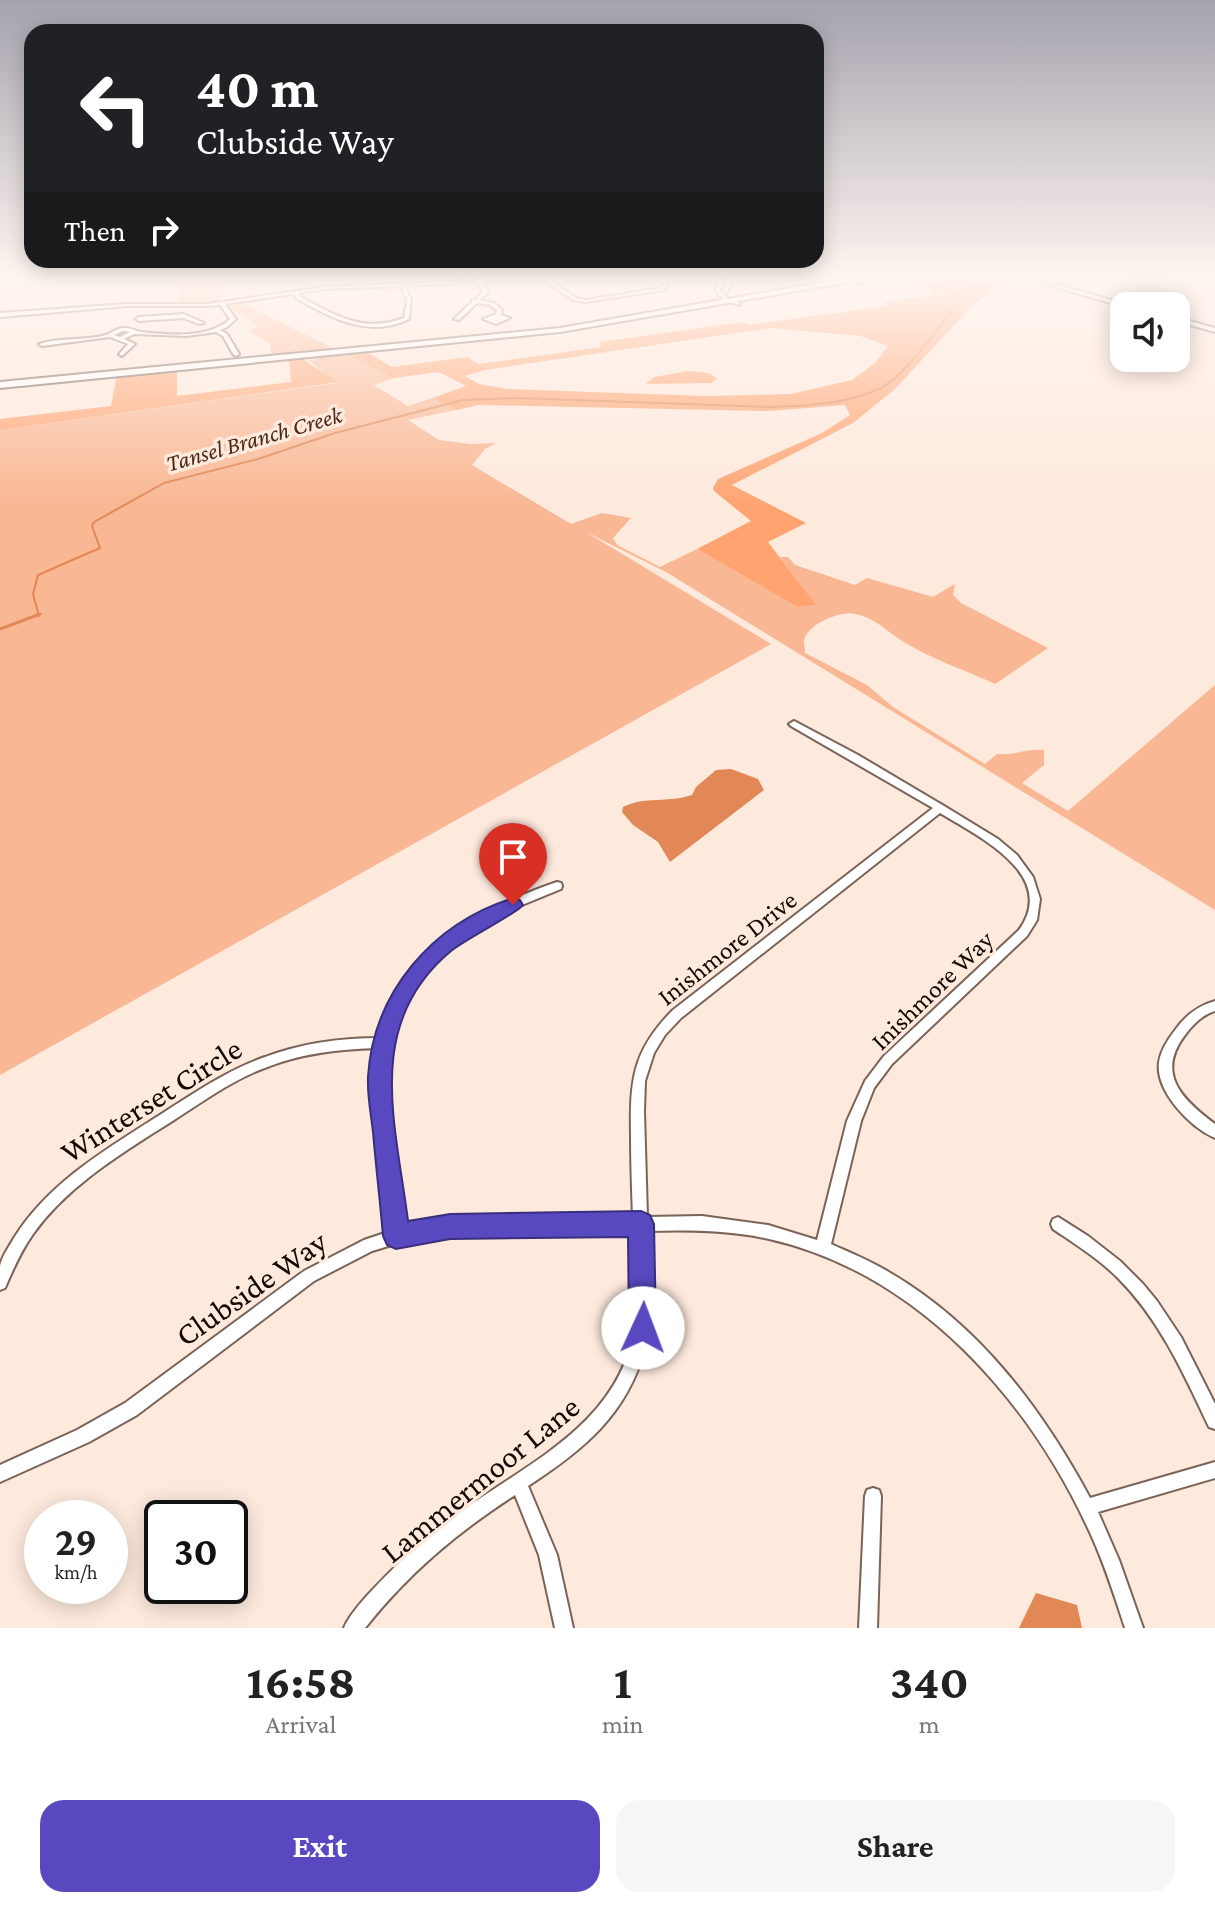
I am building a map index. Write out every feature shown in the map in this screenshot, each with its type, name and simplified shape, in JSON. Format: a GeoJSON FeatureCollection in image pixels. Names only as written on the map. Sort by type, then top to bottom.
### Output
{"type":"FeatureCollection","features":[{"type":"Feature","properties":{"kind":"main road"},"geometry":{"type":"LineString","coordinates":[[0,385],[318,353]]}},
{"type":"Feature","properties":{"kind":"street","name":"Inishmore Way"},"geometry":{"type":"LineString","coordinates":[[794,724],[864,761],[999,846],[1018,862],[1034,891],[1035,913],[1023,933],[888,1060],[869,1085],[854,1121],[823,1246]]}},
{"type":"Feature","properties":{"kind":"street","name":"Inishmore Drive"},"geometry":{"type":"LineString","coordinates":[[641,1224],[637,1093],[640,1070],[652,1042],[677,1014],[940,808]]}},
{"type":"Feature","properties":{"kind":"street"},"geometry":{"type":"LineString","coordinates":[[396,1236],[379,1081],[382,1043],[401,995],[422,965],[443,945],[480,920],[557,886]]}},
{"type":"Feature","properties":{"kind":"street"},"geometry":{"type":"LineString","coordinates":[[1215,1006],[1194,1015],[1169,1044],[1164,1066],[1166,1078],[1178,1099],[1215,1132]]}},
{"type":"Feature","properties":{"kind":"street","name":"Winterset Circle"},"geometry":{"type":"LineString","coordinates":[[0,1283],[11,1256],[34,1221],[67,1185],[215,1087],[268,1061],[306,1050],[382,1043]]}},
{"type":"Feature","properties":{"kind":"street","name":"Clubside Way"},"geometry":{"type":"LineString","coordinates":[[0,1474],[83,1436],[131,1409],[309,1276],[350,1252],[396,1236],[450,1227],[702,1223],[777,1232],[823,1246],[895,1283],[936,1312],[972,1345],[1028,1409],[1065,1466],[1115,1570],[1134,1628]]}},
{"type":"Feature","properties":{"kind":"street","name":"Lammermoor Lane"},"geometry":{"type":"LineString","coordinates":[[353,1628],[397,1578],[445,1534],[561,1455],[598,1423],[618,1397],[632,1369],[644,1310],[641,1224]]}},
{"type":"Feature","properties":{"kind":"street"},"geometry":{"type":"LineString","coordinates":[[1058,1224],[1105,1257],[1148,1300],[1175,1341],[1215,1421]]}},
{"type":"Feature","properties":{"kind":"street"},"geometry":{"type":"LineString","coordinates":[[1087,1507],[1215,1470]]}},
{"type":"Feature","properties":{"kind":"street"},"geometry":{"type":"LineString","coordinates":[[518,1483],[548,1555],[564,1628]]}},
{"type":"Feature","properties":{"kind":"street"},"geometry":{"type":"LineString","coordinates":[[868,1628],[873,1496]]}},
{"type":"Feature","properties":{"kind":"shaded area"},"geometry":{"type":"Polygon","coordinates":[[[270,353],[298,353],[270,356],[270,353]]]}},
{"type":"Feature","properties":{"kind":"shaded area"},"geometry":{"type":"Polygon","coordinates":[[[369,353],[392,367],[467,357],[479,364],[558,353],[601,353],[485,370],[465,376],[479,384],[507,389],[705,396],[791,394],[852,380],[875,363],[883,353],[928,353],[895,389],[853,423],[732,485],[806,523],[768,542],[816,605],[797,607],[697,549],[751,521],[714,491],[718,479],[822,433],[850,415],[845,405],[769,411],[479,405],[456,410],[432,398],[466,386],[439,372],[394,378],[345,354],[369,353]]]}},
{"type":"Feature","properties":{"kind":"shaded area"},"geometry":{"type":"Polygon","coordinates":[[[345,354],[394,378],[374,385],[408,406],[432,398],[456,410],[408,420],[439,440],[496,443],[485,449],[472,465],[571,524],[602,513],[631,518],[613,538],[617,545],[660,567],[697,549],[797,607],[815,605],[780,557],[788,557],[795,565],[855,585],[867,578],[933,597],[955,584],[953,595],[961,603],[1048,648],[995,684],[914,648],[870,619],[850,613],[826,620],[811,629],[804,641],[805,653],[867,685],[893,707],[985,764],[997,754],[1044,750],[1044,765],[1022,783],[1068,811],[1215,685],[1215,910],[666,572],[586,532],[771,644],[0,1075],[0,430],[336,383],[309,360],[345,354]]]}},
{"type":"Feature","properties":{"kind":"shaded area"},"geometry":{"type":"Polygon","coordinates":[[[298,356],[338,382],[0,430],[0,419],[111,406],[117,374],[177,368],[177,396],[291,382],[289,357],[298,356]]]}},
{"type":"Feature","properties":{"kind":"shaded area"},"geometry":{"type":"Polygon","coordinates":[[[688,371],[709,373],[717,378],[711,383],[646,384],[654,377],[688,371]]]}},
{"type":"Feature","properties":{"kind":"shaded area"},"geometry":{"type":"Polygon","coordinates":[[[731,769],[758,779],[764,790],[670,862],[658,842],[633,825],[622,812],[623,807],[639,802],[692,795],[696,787],[716,770],[731,769]]]}},
{"type":"Feature","properties":{"kind":"shaded area"},"geometry":{"type":"Polygon","coordinates":[[[1036,1593],[1077,1605],[1082,1628],[1019,1628],[1036,1593]]]}},
{"type":"Feature","properties":{"kind":"waterway","name":"Tansel Branch Creek"},"geometry":{"type":"LineString","coordinates":[[39,615],[33,594],[38,575],[100,548],[92,526],[94,522],[164,483],[258,459],[335,433],[463,400],[518,398],[770,407],[841,401],[891,382],[918,353]]}},
{"type":"Feature","properties":{"kind":"waterway","name":"Tansel Branch Creek"},"geometry":{"type":"LineString","coordinates":[[0,629],[39,615]]}},
{"type":"Feature","properties":{"kind":"route"},"geometry":{"type":"LineString","coordinates":[[513,905],[480,920],[443,945],[413,976],[389,1019],[382,1043],[379,1081],[396,1236],[450,1227],[641,1224],[643,1328]]}}]}
